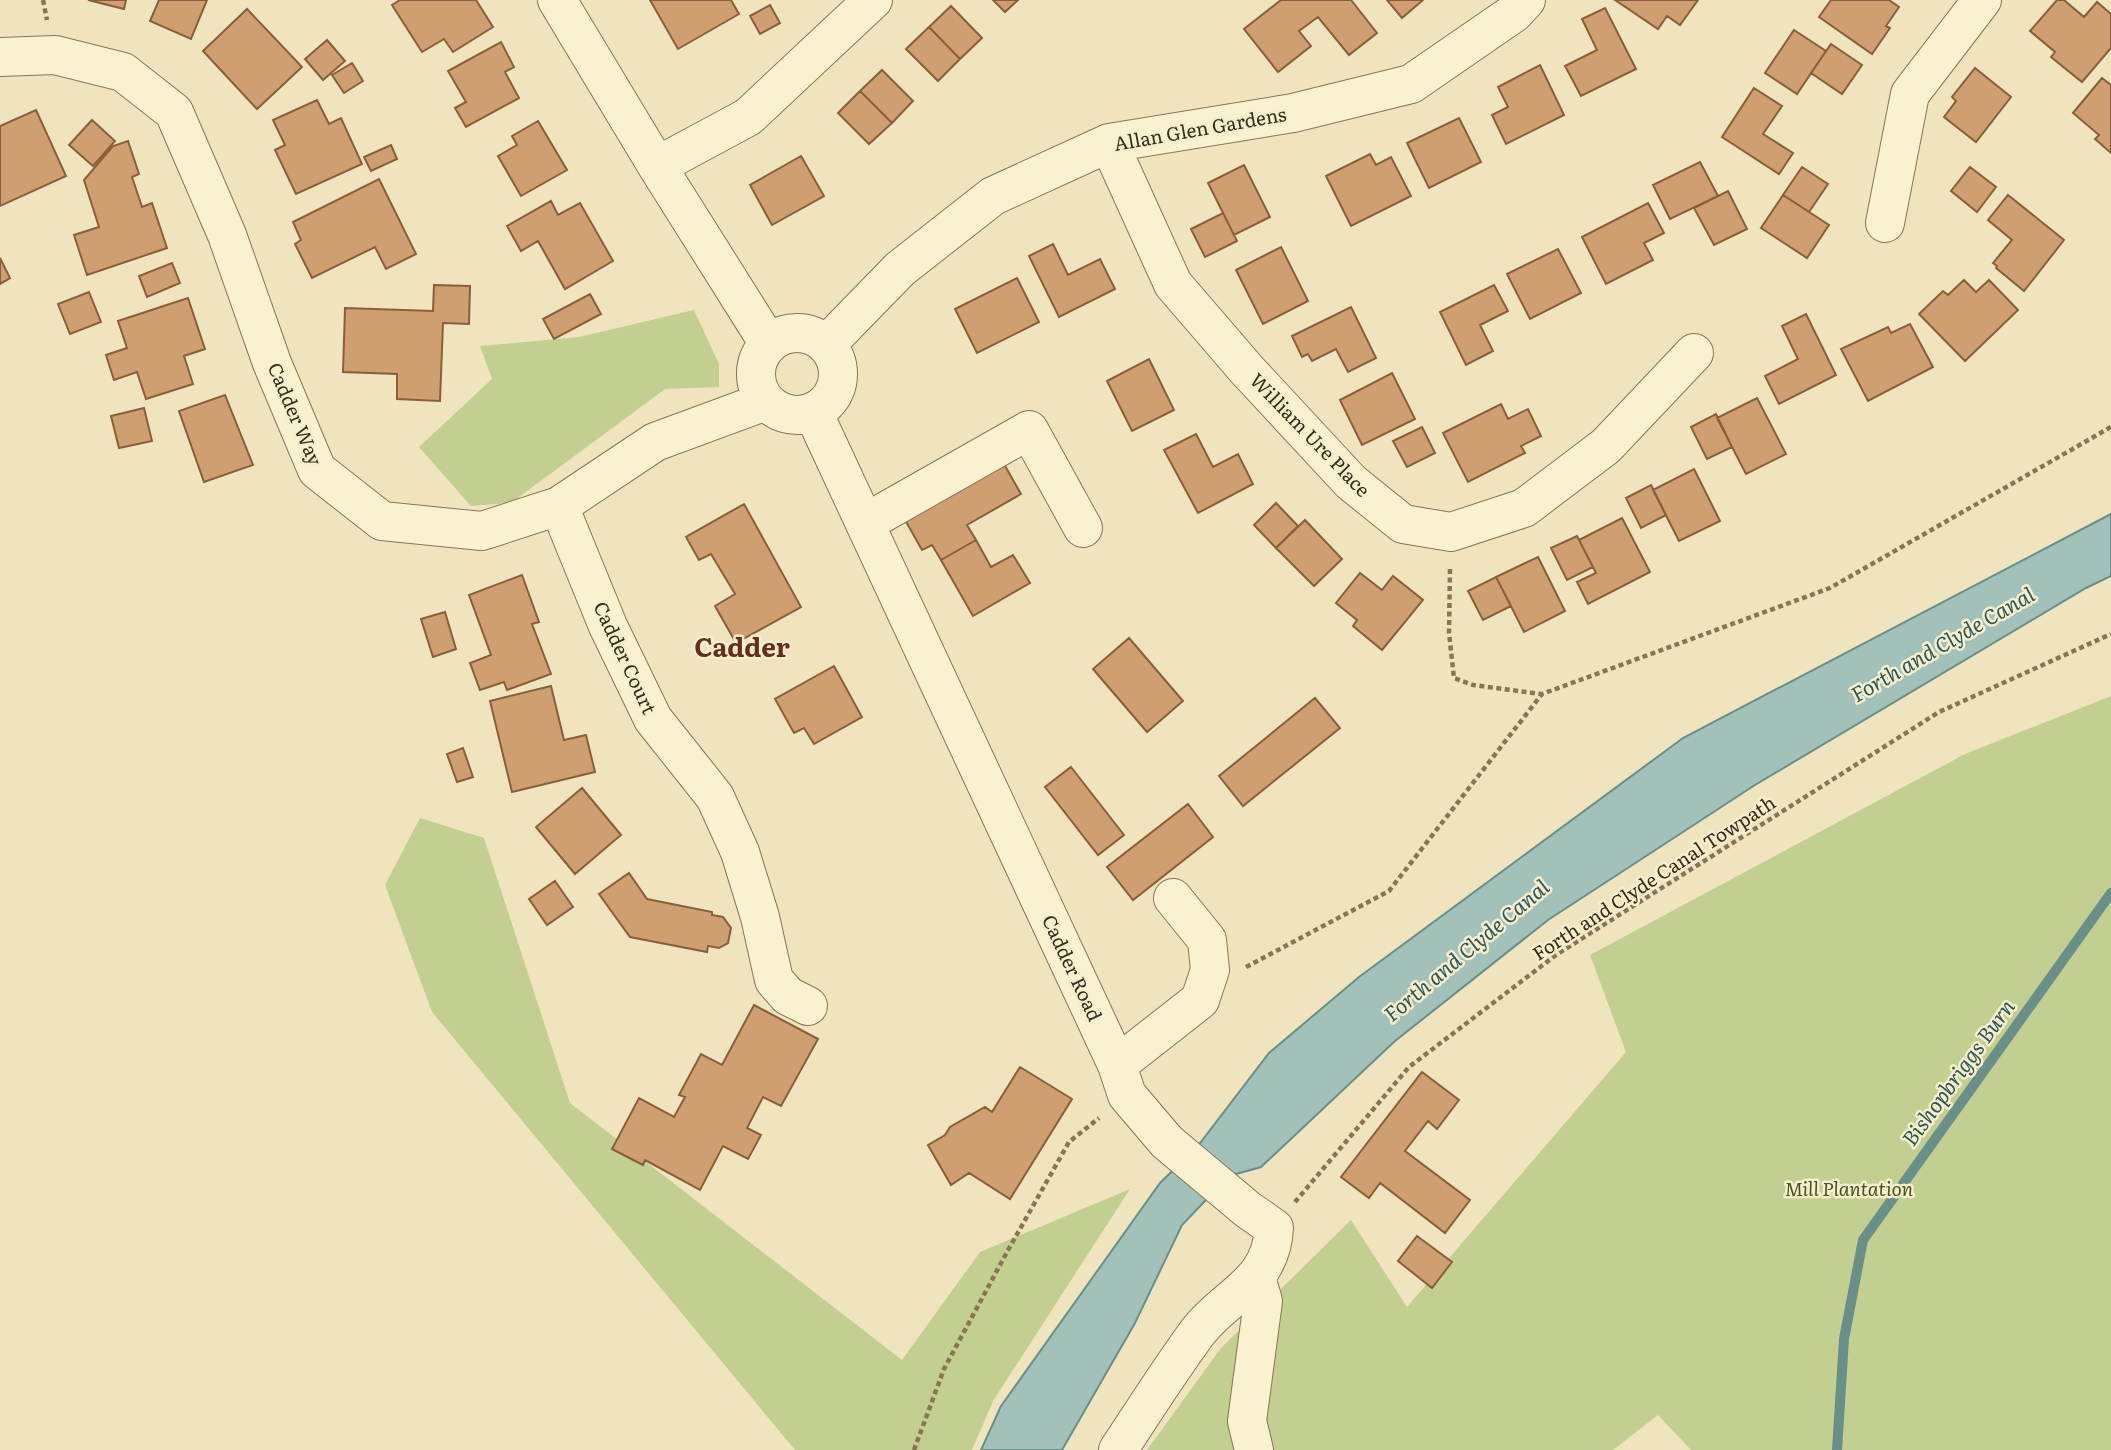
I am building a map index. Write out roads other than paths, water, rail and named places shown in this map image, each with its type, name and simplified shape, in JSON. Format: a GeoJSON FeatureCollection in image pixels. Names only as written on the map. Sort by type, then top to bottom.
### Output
{"type":"FeatureCollection","features":[{"type":"Feature","properties":{"kind":"street"},"geometry":{"type":"LineString","coordinates":[[557,0],[769,344]]}},
{"type":"Feature","properties":{"kind":"street"},"geometry":{"type":"LineString","coordinates":[[657,166],[748,117],[873,0]]}},
{"type":"Feature","properties":{"kind":"street","name":"Allan Glen Gardens"},"geometry":{"type":"LineString","coordinates":[[826,345],[900,269],[993,196],[1109,142],[1293,113],[1411,84],[1514,13],[1527,0]]}},
{"type":"Feature","properties":{"kind":"street"},"geometry":{"type":"LineString","coordinates":[[1885,223],[1910,94],[1982,0]]}},
{"type":"Feature","properties":{"kind":"street","name":"Cadder Way"},"geometry":{"type":"LineString","coordinates":[[0,57],[55,55],[123,72],[174,111],[227,235],[272,363],[317,471],[382,521],[482,531],[559,506],[655,442],[766,401]]}},
{"type":"Feature","properties":{"kind":"street","name":"William Ure Place"},"geometry":{"type":"LineString","coordinates":[[1109,142],[1173,284],[1247,370],[1351,482],[1404,524],[1451,533],[1524,508],[1606,446],[1694,353]]}},
{"type":"Feature","properties":{"kind":"street"},"geometry":{"type":"LineString","coordinates":[[791,334],[816,337],[826,345],[834,355],[838,381],[825,404],[813,412],[788,415],[766,401],[756,378],[757,365],[769,344],[791,334]]}},
{"type":"Feature","properties":{"kind":"street","name":"Cadder Road"},"geometry":{"type":"LineString","coordinates":[[813,412],[1122,1080],[1167,1142],[1260,1218],[1273,1246],[1256,1277]]}},
{"type":"Feature","properties":{"kind":"street"},"geometry":{"type":"LineString","coordinates":[[865,523],[1029,430],[1083,528]]}},
{"type":"Feature","properties":{"kind":"street","name":"Cadder Court"},"geometry":{"type":"LineString","coordinates":[[559,506],[608,626],[653,719],[715,797],[740,852],[760,917],[774,980],[788,996],[808,1006]]}},
{"type":"Feature","properties":{"kind":"street"},"geometry":{"type":"LineString","coordinates":[[1122,1080],[1200,1000],[1210,970],[1207,940],[1173,898]]}},
{"type":"Feature","properties":{"kind":"street"},"geometry":{"type":"LineString","coordinates":[[1118,1450],[1199,1330],[1256,1277],[1263,1301],[1247,1421],[1254,1450]]}},
{"type":"Feature","properties":{"kind":"water","name":"Forth and Clyde Canal"},"geometry":{"type":"Polygon","coordinates":[[[2111,514],[2111,576],[2086,588],[1755,785],[1548,920],[1395,1041],[1261,1167],[1229,1176],[1182,1225],[1135,1323],[1062,1450],[981,1450],[1001,1406],[1160,1183],[1197,1147],[1269,1053],[1359,977],[1683,738],[2111,514]]]}},
{"type":"Feature","properties":{"kind":"waterway","name":"Bishopbriggs Burn"},"geometry":{"type":"LineString","coordinates":[[1837,1450],[1844,1339],[1863,1240],[2111,893]]}},
{"type":"Feature","properties":{"kind":"district","name":"Cadder"},"geometry":{"type":"Point","coordinates":[742,648]}},
{"type":"Feature","properties":{"kind":"park label","name":"Mill Plantation"},"geometry":{"type":"Point","coordinates":[1849,1189]}}]}
